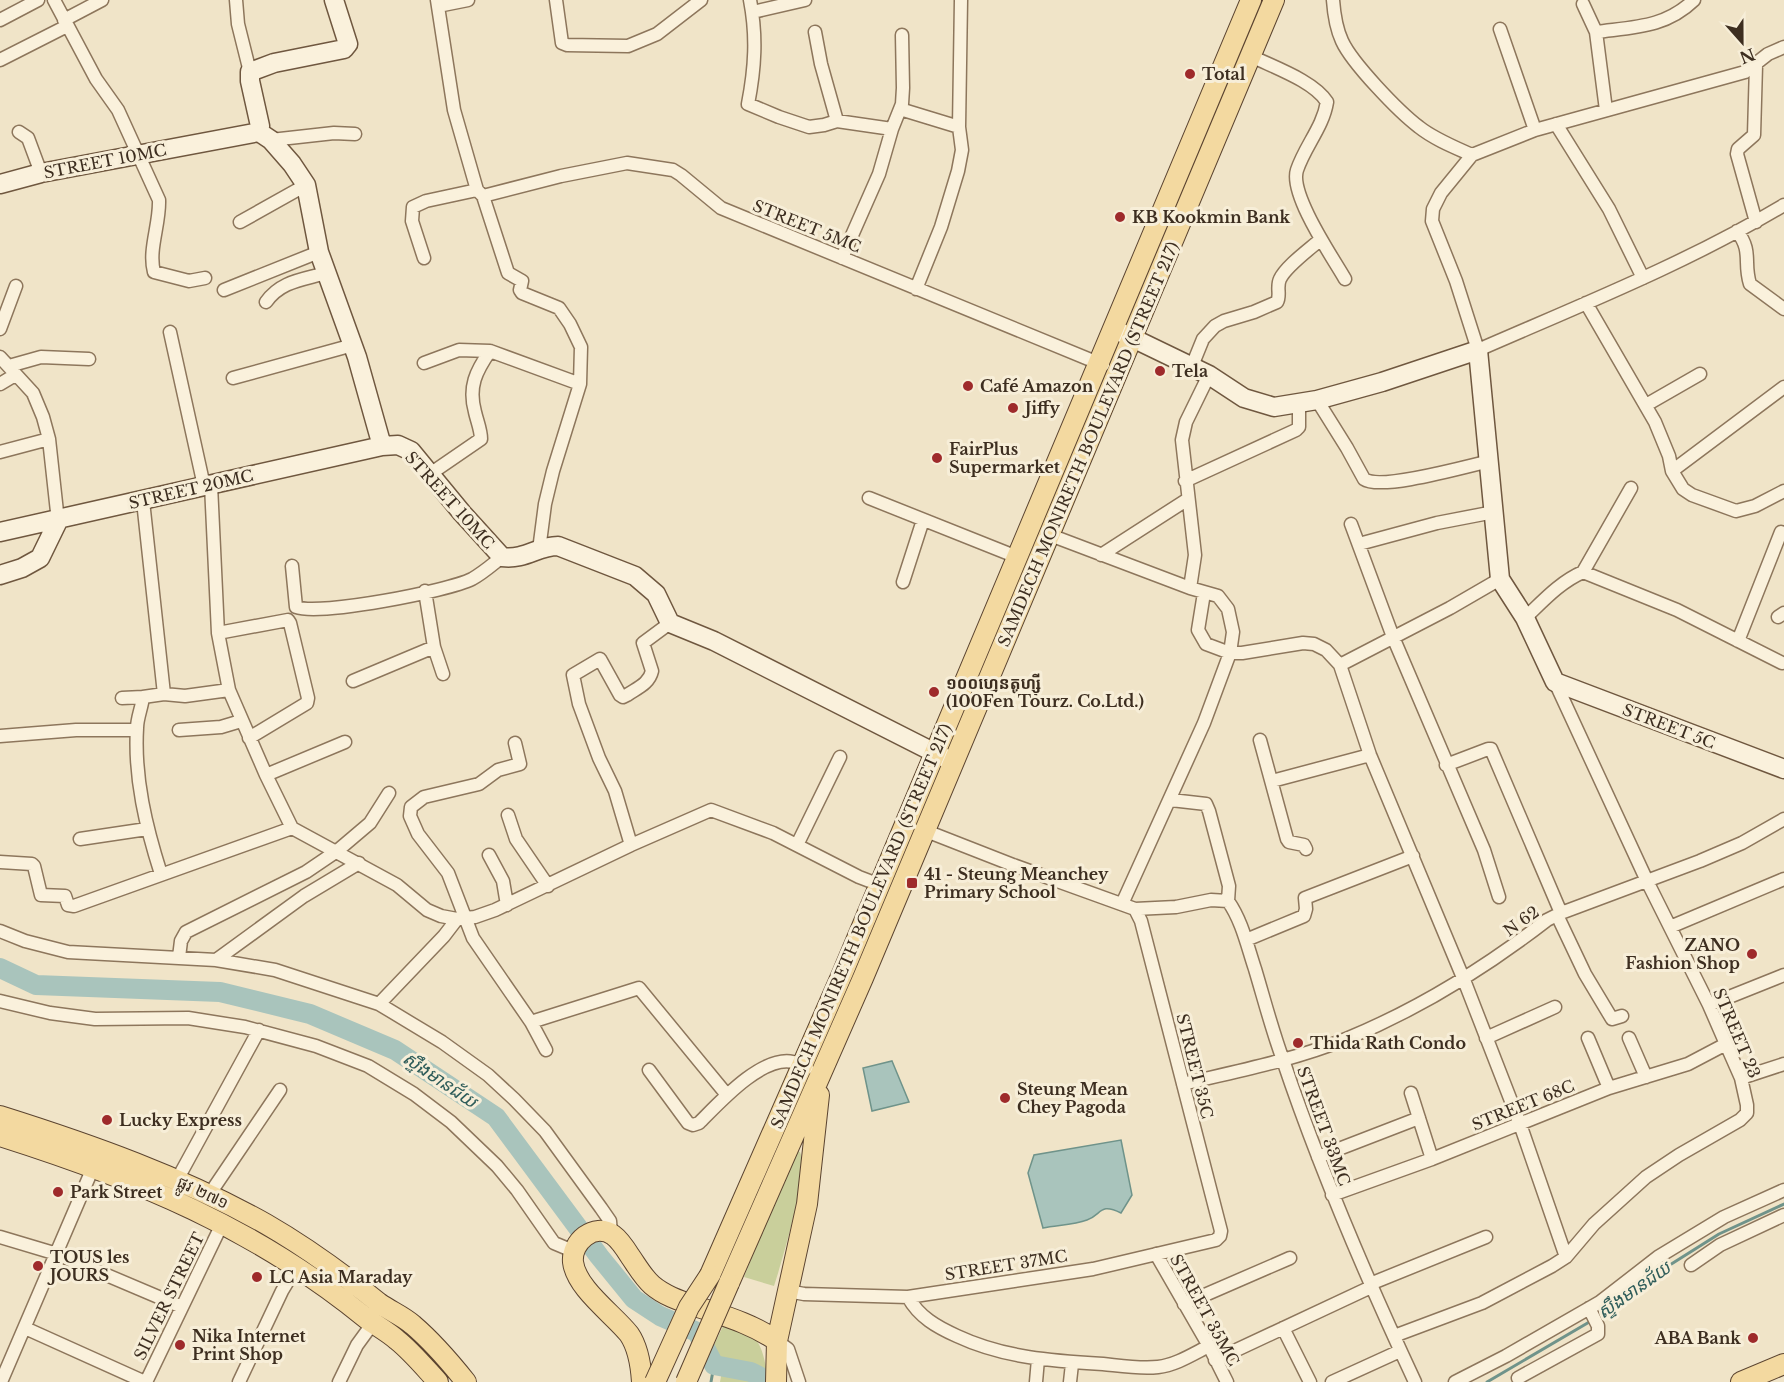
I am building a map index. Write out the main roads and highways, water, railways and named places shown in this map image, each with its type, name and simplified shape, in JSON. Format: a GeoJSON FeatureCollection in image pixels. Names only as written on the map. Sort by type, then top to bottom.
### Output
{"type":"FeatureCollection","features":[{"type":"Feature","properties":{"kind":"main road","name":"SAMDECH MONIRETH BOULEVARD (STREET 217)"},"geometry":{"type":"LineString","coordinates":[[655,1382],[689,1307],[710,1275],[803,1066],[1251,0]]}},
{"type":"Feature","properties":{"kind":"main road","name":"SAMDECH MONIRETH BOULEVARD (STREET 217)"},"geometry":{"type":"LineString","coordinates":[[686,1382],[822,1074],[1274,0]]}},
{"type":"Feature","properties":{"kind":"main road"},"geometry":{"type":"LineString","coordinates":[[777,1382],[776,1350],[807,1204],[822,1074]]}},
{"type":"Feature","properties":{"kind":"main road","name":"ផ្លូវ ២៧១"},"geometry":{"type":"LineString","coordinates":[[0,1116],[97,1158],[260,1243],[332,1290],[380,1316]]}},
{"type":"Feature","properties":{"kind":"main road","name":"ផ្លូវ ២៧១"},"geometry":{"type":"LineString","coordinates":[[0,1136],[97,1158],[177,1180],[209,1195],[308,1250],[343,1275],[380,1316]]}},
{"type":"Feature","properties":{"kind":"main road"},"geometry":{"type":"LineString","coordinates":[[642,1382],[639,1356],[630,1336],[576,1273],[574,1251],[577,1244],[588,1234],[602,1231],[610,1233],[619,1240],[645,1278],[664,1294],[747,1324],[776,1350]]}},
{"type":"Feature","properties":{"kind":"main road"},"geometry":{"type":"LineString","coordinates":[[669,1382],[700,1312],[710,1275]]}},
{"type":"Feature","properties":{"kind":"main road"},"geometry":{"type":"LineString","coordinates":[[380,1316],[391,1346],[425,1382]]}},
{"type":"Feature","properties":{"kind":"main road"},"geometry":{"type":"LineString","coordinates":[[380,1316],[397,1340],[438,1382]]}},
{"type":"Feature","properties":{"kind":"main road"},"geometry":{"type":"LineString","coordinates":[[380,1316],[453,1382]]}},
{"type":"Feature","properties":{"kind":"main road"},"geometry":{"type":"LineString","coordinates":[[380,1316],[412,1324],[466,1382]]}},
{"type":"Feature","properties":{"kind":"main road"},"geometry":{"type":"LineString","coordinates":[[1741,1382],[1784,1364]]}},
{"type":"Feature","properties":{"kind":"water"},"geometry":{"type":"Polygon","coordinates":[[[892,1061],[909,1102],[872,1111],[863,1068],[892,1061]]]}},
{"type":"Feature","properties":{"kind":"water"},"geometry":{"type":"Polygon","coordinates":[[[1121,1140],[1132,1195],[1121,1213],[1105,1209],[1082,1222],[1043,1228],[1028,1173],[1034,1155],[1121,1140]]]}},
{"type":"Feature","properties":{"kind":"waterway","name":"ស្ទឹងមានជ័យ"},"geometry":{"type":"LineString","coordinates":[[0,968],[36,985],[220,992],[310,1014],[395,1050],[496,1117],[599,1256],[634,1299],[660,1316],[697,1332],[714,1365],[751,1372],[770,1382]]}},
{"type":"Feature","properties":{"kind":"waterway","name":"ស្ទឹងមានជ័យ"},"geometry":{"type":"LineString","coordinates":[[1596,1318],[1665,1268],[1719,1234],[1784,1204]]}},
{"type":"Feature","properties":{"kind":"waterway","name":"ស្ទឹងមានជ័យ"},"geometry":{"type":"LineString","coordinates":[[1487,1382],[1591,1321]]}},
{"type":"Feature","properties":{"kind":"waterway"},"geometry":{"type":"LineString","coordinates":[[711,1382],[714,1365]]}},
{"type":"Feature","properties":{"kind":"place","name":"Total"},"geometry":{"type":"Point","coordinates":[1190,74]}},
{"type":"Feature","properties":{"kind":"place","name":"KB Kookmin Bank"},"geometry":{"type":"Point","coordinates":[1120,217]}},
{"type":"Feature","properties":{"kind":"place","name":"Tela"},"geometry":{"type":"Point","coordinates":[1160,371]}},
{"type":"Feature","properties":{"kind":"place","name":"Café Amazon"},"geometry":{"type":"Point","coordinates":[968,386]}},
{"type":"Feature","properties":{"kind":"place","name":"Jiffy"},"geometry":{"type":"Point","coordinates":[1013,408]}},
{"type":"Feature","properties":{"kind":"place","name":"FairPlus Supermarket"},"geometry":{"type":"Point","coordinates":[937,458]}},
{"type":"Feature","properties":{"kind":"place","name":"១០០ហ្វេនតូហ្ស៊ី (100Fen Tourz. Co.Ltd.)"},"geometry":{"type":"Point","coordinates":[934,692]}},
{"type":"Feature","properties":{"kind":"place","name":"41 - Steung Meanchey Primary School"},"geometry":{"type":"Point","coordinates":[912,883]}},
{"type":"Feature","properties":{"kind":"place","name":"ZANO Fashion Shop"},"geometry":{"type":"Point","coordinates":[1752,954]}},
{"type":"Feature","properties":{"kind":"place","name":"Thida Rath Condo"},"geometry":{"type":"Point","coordinates":[1298,1043]}},
{"type":"Feature","properties":{"kind":"place","name":"Steung Mean Chey Pagoda"},"geometry":{"type":"Point","coordinates":[1005,1098]}},
{"type":"Feature","properties":{"kind":"place","name":"Lucky Express"},"geometry":{"type":"Point","coordinates":[107,1120]}},
{"type":"Feature","properties":{"kind":"place","name":"Park Street"},"geometry":{"type":"Point","coordinates":[58,1192]}},
{"type":"Feature","properties":{"kind":"place","name":"TOUS les JOURS"},"geometry":{"type":"Point","coordinates":[38,1266]}},
{"type":"Feature","properties":{"kind":"place","name":"LC Asia Maraday"},"geometry":{"type":"Point","coordinates":[257,1277]}},
{"type":"Feature","properties":{"kind":"place","name":"ABA Bank"},"geometry":{"type":"Point","coordinates":[1753,1338]}},
{"type":"Feature","properties":{"kind":"place","name":"Nika Internet Print Shop"},"geometry":{"type":"Point","coordinates":[180,1345]}}]}
